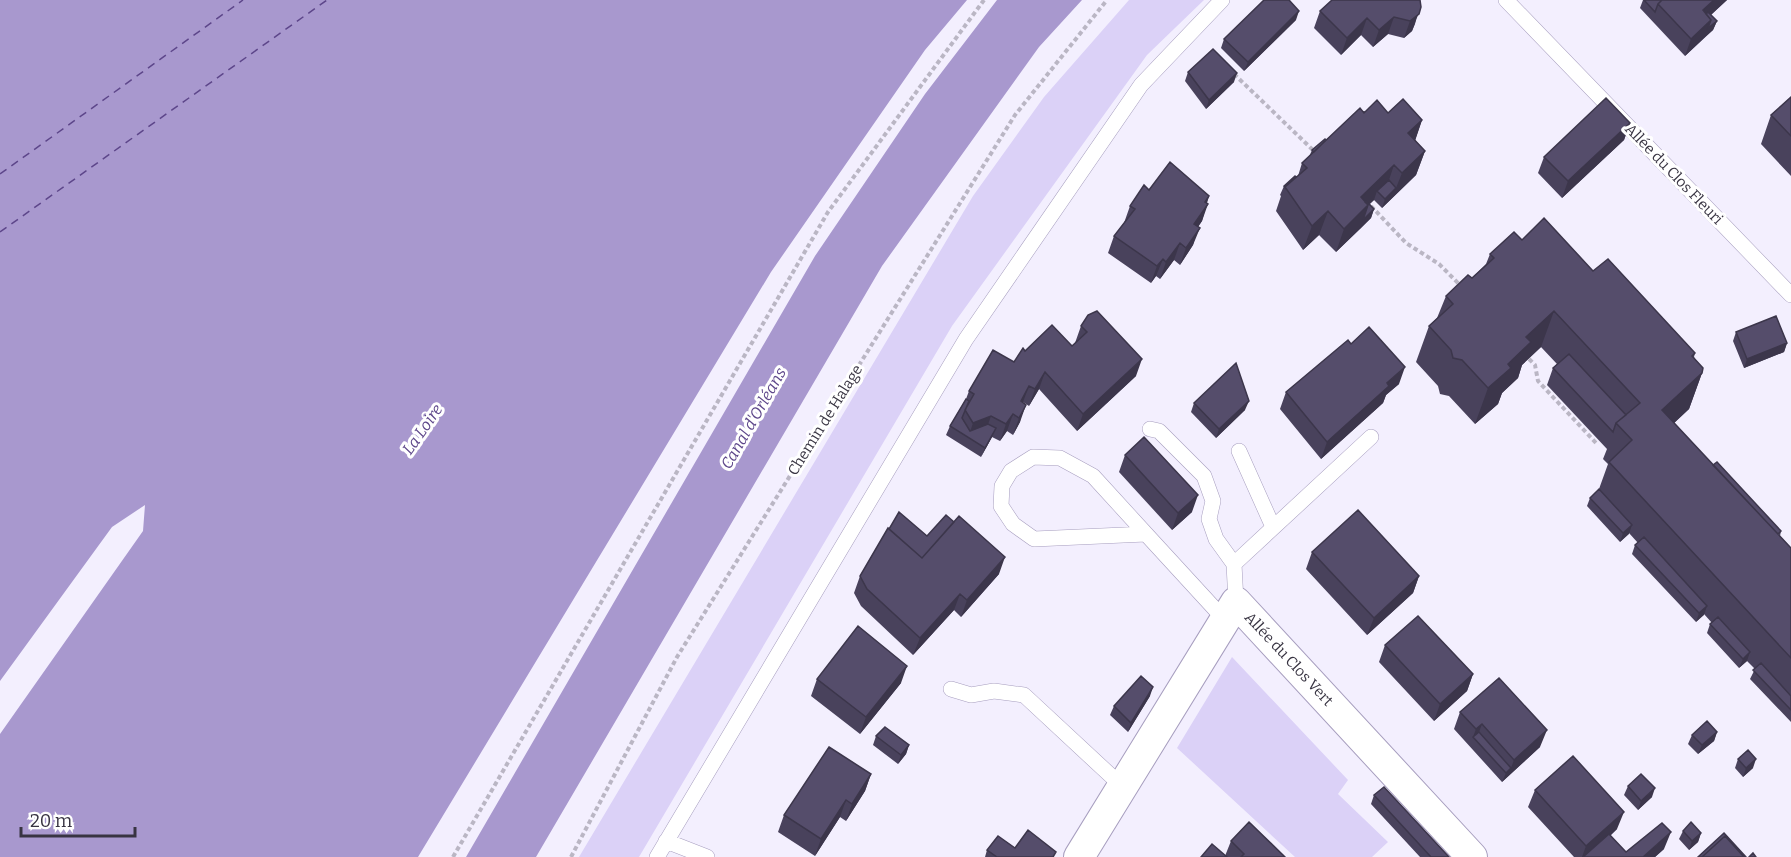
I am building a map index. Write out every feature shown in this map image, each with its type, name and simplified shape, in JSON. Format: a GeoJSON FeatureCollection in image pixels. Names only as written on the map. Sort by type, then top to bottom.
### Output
{"type":"FeatureCollection","features":[{"type":"Feature","properties":{"kind":"street","name":"Allée du Clos Vert"},"geometry":{"type":"LineString","coordinates":[[1079,857],[1230,611],[1472,857]]}},
{"type":"Feature","properties":{"kind":"lane"},"geometry":{"type":"LineString","coordinates":[[657,857],[966,339],[1141,85],[1222,0]]}},
{"type":"Feature","properties":{"kind":"lane","name":"Allée du Clos Fleuri"},"geometry":{"type":"LineString","coordinates":[[1506,0],[1791,296]]}},
{"type":"Feature","properties":{"kind":"lane"},"geometry":{"type":"LineString","coordinates":[[1150,429],[1160,431],[1204,476],[1213,501],[1209,519],[1216,538],[1234,564],[1230,611]]}},
{"type":"Feature","properties":{"kind":"lane"},"geometry":{"type":"LineString","coordinates":[[1234,564],[1371,437]]}},
{"type":"Feature","properties":{"kind":"lane"},"geometry":{"type":"LineString","coordinates":[[1239,451],[1273,527]]}},
{"type":"Feature","properties":{"kind":"lane"},"geometry":{"type":"LineString","coordinates":[[1146,534],[1034,539],[1013,524],[1001,506],[1002,486],[1011,471],[1033,458],[1060,458],[1093,476],[1146,534],[1230,611]]}},
{"type":"Feature","properties":{"kind":"lane"},"geometry":{"type":"LineString","coordinates":[[951,689],[971,695],[994,691],[1024,695],[1123,787]]}},
{"type":"Feature","properties":{"kind":"lane"},"geometry":{"type":"LineString","coordinates":[[666,841],[707,857]]}},
{"type":"Feature","properties":{"kind":"path"},"geometry":{"type":"LineString","coordinates":[[453,857],[828,212],[984,0]]}},
{"type":"Feature","properties":{"kind":"path","name":"Chemin de Halage"},"geometry":{"type":"LineString","coordinates":[[571,857],[677,657],[1008,125],[1107,0]]}},
{"type":"Feature","properties":{"kind":"path"},"geometry":{"type":"LineString","coordinates":[[1232,72],[1315,153]]}},
{"type":"Feature","properties":{"kind":"path"},"geometry":{"type":"LineString","coordinates":[[1369,204],[1406,243],[1439,264],[1467,293]]}},
{"type":"Feature","properties":{"kind":"path"},"geometry":{"type":"LineString","coordinates":[[1529,359],[1535,365],[1538,381],[1597,444]]}},
{"type":"Feature","properties":{"kind":"shaded area"},"geometry":{"type":"Polygon","coordinates":[[[1129,0],[1204,0],[1147,55],[952,326],[639,857],[579,857],[973,196],[1044,97],[1129,0]]]}},
{"type":"Feature","properties":{"kind":"shaded area"},"geometry":{"type":"Polygon","coordinates":[[[1232,657],[1348,780],[1338,794],[1388,842],[1372,857],[1295,857],[1177,748],[1232,657]]]}},
{"type":"Feature","properties":{"kind":"water","name":"La Loire"},"geometry":{"type":"Polygon","coordinates":[[[0,0],[967,0],[925,50],[771,272],[418,857],[0,857],[0,734],[143,531],[145,505],[112,527],[0,681],[0,0]]]}},
{"type":"Feature","properties":{"kind":"water","name":"Canal d'Orléans"},"geometry":{"type":"Polygon","coordinates":[[[997,0],[1082,0],[1039,47],[882,266],[536,857],[466,857],[815,256],[925,94],[997,0]]]}},
{"type":"Feature","properties":{"kind":"building"},"geometry":{"type":"Polygon","coordinates":[[[1264,0],[1289,0],[1299,11],[1248,62],[1224,39],[1264,0]]]}},
{"type":"Feature","properties":{"kind":"building"},"geometry":{"type":"Polygon","coordinates":[[[1332,0],[1420,0],[1421,7],[1419,14],[1410,21],[1394,17],[1379,30],[1367,18],[1347,38],[1320,11],[1332,0]]]}},
{"type":"Feature","properties":{"kind":"building"},"geometry":{"type":"Polygon","coordinates":[[[1644,0],[1662,0],[1655,12],[1644,0]]]}},
{"type":"Feature","properties":{"kind":"building"},"geometry":{"type":"Polygon","coordinates":[[[1662,0],[1714,0],[1703,10],[1711,20],[1691,39],[1658,4],[1662,0]]]}},
{"type":"Feature","properties":{"kind":"building"},"geometry":{"type":"Polygon","coordinates":[[[1708,12],[1717,21],[1708,28],[1711,20],[1706,14],[1708,12]]]}},
{"type":"Feature","properties":{"kind":"building"},"geometry":{"type":"Polygon","coordinates":[[[1213,49],[1237,73],[1209,100],[1188,72],[1213,49]]]}},
{"type":"Feature","properties":{"kind":"building"},"geometry":{"type":"Polygon","coordinates":[[[1791,97],[1791,136],[1771,115],[1791,97]]]}},
{"type":"Feature","properties":{"kind":"building"},"geometry":{"type":"Polygon","coordinates":[[[1606,98],[1630,123],[1568,181],[1544,157],[1606,98]]]}},
{"type":"Feature","properties":{"kind":"building"},"geometry":{"type":"Polygon","coordinates":[[[1403,99],[1422,120],[1408,133],[1425,151],[1402,173],[1394,165],[1361,197],[1368,205],[1344,229],[1328,211],[1312,226],[1285,187],[1307,168],[1302,163],[1360,108],[1364,113],[1377,100],[1388,113],[1403,99]]]}},
{"type":"Feature","properties":{"kind":"building"},"geometry":{"type":"Polygon","coordinates":[[[1325,139],[1314,152],[1312,150],[1325,139]]]}},
{"type":"Feature","properties":{"kind":"building"},"geometry":{"type":"Polygon","coordinates":[[[1170,162],[1209,196],[1205,202],[1208,204],[1194,224],[1200,228],[1186,248],[1180,243],[1166,262],[1163,259],[1157,266],[1114,236],[1135,209],[1130,206],[1144,185],[1149,190],[1170,162]]]}},
{"type":"Feature","properties":{"kind":"building"},"geometry":{"type":"Polygon","coordinates":[[[1389,180],[1396,188],[1385,199],[1377,191],[1389,180]]]}},
{"type":"Feature","properties":{"kind":"building"},"geometry":{"type":"Polygon","coordinates":[[[1366,201],[1374,209],[1363,220],[1368,205],[1366,201]]]}},
{"type":"Feature","properties":{"kind":"building"},"geometry":{"type":"Polygon","coordinates":[[[1544,218],[1593,271],[1608,259],[1695,353],[1692,356],[1703,368],[1702,373],[1662,410],[1791,548],[1791,658],[1609,462],[1632,440],[1616,423],[1640,403],[1554,311],[1526,337],[1531,342],[1508,364],[1511,368],[1488,388],[1462,360],[1453,358],[1451,350],[1429,326],[1453,304],[1446,296],[1468,275],[1472,278],[1494,258],[1490,254],[1514,232],[1522,240],[1544,218]]]}},
{"type":"Feature","properties":{"kind":"building"},"geometry":{"type":"Polygon","coordinates":[[[1097,311],[1142,359],[1083,414],[1045,372],[1035,389],[1029,386],[1021,401],[1026,405],[1019,418],[1013,414],[1006,424],[991,416],[973,423],[965,410],[974,394],[969,391],[993,350],[1014,362],[1023,348],[1025,351],[1052,325],[1072,346],[1087,332],[1081,326],[1088,315],[1097,311]]]}},
{"type":"Feature","properties":{"kind":"building"},"geometry":{"type":"Polygon","coordinates":[[[1776,316],[1787,343],[1747,359],[1736,332],[1776,316]]]}},
{"type":"Feature","properties":{"kind":"building"},"geometry":{"type":"Polygon","coordinates":[[[1369,327],[1405,367],[1387,383],[1389,386],[1327,442],[1286,392],[1348,340],[1351,344],[1369,327]]]}},
{"type":"Feature","properties":{"kind":"building"},"geometry":{"type":"Polygon","coordinates":[[[1569,354],[1626,415],[1616,423],[1613,432],[1553,368],[1569,354]]]}},
{"type":"Feature","properties":{"kind":"building"},"geometry":{"type":"Polygon","coordinates":[[[1236,363],[1249,401],[1219,429],[1194,403],[1236,363]]]}},
{"type":"Feature","properties":{"kind":"building"},"geometry":{"type":"Polygon","coordinates":[[[966,399],[969,401],[962,418],[970,431],[988,424],[996,428],[985,448],[950,426],[966,399]]]}},
{"type":"Feature","properties":{"kind":"building"},"geometry":{"type":"Polygon","coordinates":[[[1144,437],[1198,495],[1178,513],[1125,455],[1144,437]]]}},
{"type":"Feature","properties":{"kind":"building"},"geometry":{"type":"Polygon","coordinates":[[[1717,462],[1781,531],[1778,534],[1713,465],[1717,462]]]}},
{"type":"Feature","properties":{"kind":"building"},"geometry":{"type":"Polygon","coordinates":[[[1599,489],[1632,525],[1623,533],[1590,498],[1599,489]]]}},
{"type":"Feature","properties":{"kind":"building"},"geometry":{"type":"Polygon","coordinates":[[[1358,510],[1419,576],[1374,618],[1312,552],[1358,510]]]}},
{"type":"Feature","properties":{"kind":"building"},"geometry":{"type":"Polygon","coordinates":[[[899,512],[927,536],[946,515],[954,522],[922,558],[889,529],[899,512]]]}},
{"type":"Feature","properties":{"kind":"building"},"geometry":{"type":"Polygon","coordinates":[[[959,516],[1005,557],[967,600],[960,594],[920,638],[867,589],[860,576],[888,528],[922,558],[959,516]]]}},
{"type":"Feature","properties":{"kind":"building"},"geometry":{"type":"Polygon","coordinates":[[[1644,537],[1707,606],[1699,613],[1635,545],[1644,537]]]}},
{"type":"Feature","properties":{"kind":"building"},"geometry":{"type":"Polygon","coordinates":[[[1418,616],[1473,674],[1440,704],[1385,645],[1418,616]]]}},
{"type":"Feature","properties":{"kind":"building"},"geometry":{"type":"Polygon","coordinates":[[[1718,617],[1750,652],[1743,659],[1710,624],[1718,617]]]}},
{"type":"Feature","properties":{"kind":"building"},"geometry":{"type":"Polygon","coordinates":[[[858,626],[907,666],[866,717],[817,679],[858,626]]]}},
{"type":"Feature","properties":{"kind":"building"},"geometry":{"type":"Polygon","coordinates":[[[1761,663],[1791,696],[1791,710],[1753,670],[1761,663]]]}},
{"type":"Feature","properties":{"kind":"building"},"geometry":{"type":"Polygon","coordinates":[[[1141,676],[1153,687],[1131,723],[1114,706],[1141,676]]]}},
{"type":"Feature","properties":{"kind":"building"},"geometry":{"type":"Polygon","coordinates":[[[1499,678],[1547,730],[1514,760],[1482,724],[1476,729],[1460,712],[1499,678]]]}},
{"type":"Feature","properties":{"kind":"building"},"geometry":{"type":"Polygon","coordinates":[[[1707,721],[1717,732],[1702,745],[1692,735],[1707,721]]]}},
{"type":"Feature","properties":{"kind":"building"},"geometry":{"type":"Polygon","coordinates":[[[885,727],[909,745],[901,755],[876,736],[885,727]]]}},
{"type":"Feature","properties":{"kind":"building"},"geometry":{"type":"Polygon","coordinates":[[[1479,732],[1511,768],[1506,773],[1473,737],[1479,732]]]}},
{"type":"Feature","properties":{"kind":"building"},"geometry":{"type":"Polygon","coordinates":[[[829,747],[871,774],[852,804],[846,800],[821,839],[784,815],[829,747]]]}},
{"type":"Feature","properties":{"kind":"building"},"geometry":{"type":"Polygon","coordinates":[[[1748,750],[1756,759],[1746,768],[1738,759],[1748,750]]]}},
{"type":"Feature","properties":{"kind":"building"},"geometry":{"type":"Polygon","coordinates":[[[1573,756],[1624,812],[1586,846],[1535,790],[1573,756]]]}},
{"type":"Feature","properties":{"kind":"building"},"geometry":{"type":"Polygon","coordinates":[[[1641,774],[1655,788],[1641,801],[1628,786],[1641,774]]]}},
{"type":"Feature","properties":{"kind":"building"},"geometry":{"type":"Polygon","coordinates":[[[1384,787],[1449,857],[1431,857],[1374,795],[1384,787]]]}},
{"type":"Feature","properties":{"kind":"building"},"geometry":{"type":"Polygon","coordinates":[[[1249,822],[1285,857],[1241,857],[1244,854],[1231,841],[1249,822]]]}},
{"type":"Feature","properties":{"kind":"building"},"geometry":{"type":"Polygon","coordinates":[[[1691,822],[1701,833],[1692,841],[1683,831],[1691,822]]]}},
{"type":"Feature","properties":{"kind":"building"},"geometry":{"type":"Polygon","coordinates":[[[1662,823],[1671,832],[1643,857],[1583,857],[1609,834],[1626,852],[1662,823]]]}},
{"type":"Feature","properties":{"kind":"building"},"geometry":{"type":"Polygon","coordinates":[[[1028,830],[1056,852],[1053,857],[997,857],[987,850],[998,836],[1015,848],[1028,830]]]}},
{"type":"Feature","properties":{"kind":"building"},"geometry":{"type":"Polygon","coordinates":[[[1724,833],[1746,857],[1725,836],[1702,857],[1698,857],[1724,833]]]}},
{"type":"Feature","properties":{"kind":"building"},"geometry":{"type":"Polygon","coordinates":[[[1725,836],[1744,857],[1702,857],[1725,836]]]}},
{"type":"Feature","properties":{"kind":"building"},"geometry":{"type":"Polygon","coordinates":[[[1212,844],[1227,857],[1201,857],[1212,844]]]}},
{"type":"Feature","properties":{"kind":"ferry route"},"geometry":{"type":"LineString","coordinates":[[0,174],[243,0]]}},
{"type":"Feature","properties":{"kind":"ferry route"},"geometry":{"type":"LineString","coordinates":[[0,232],[327,0]]}}]}
